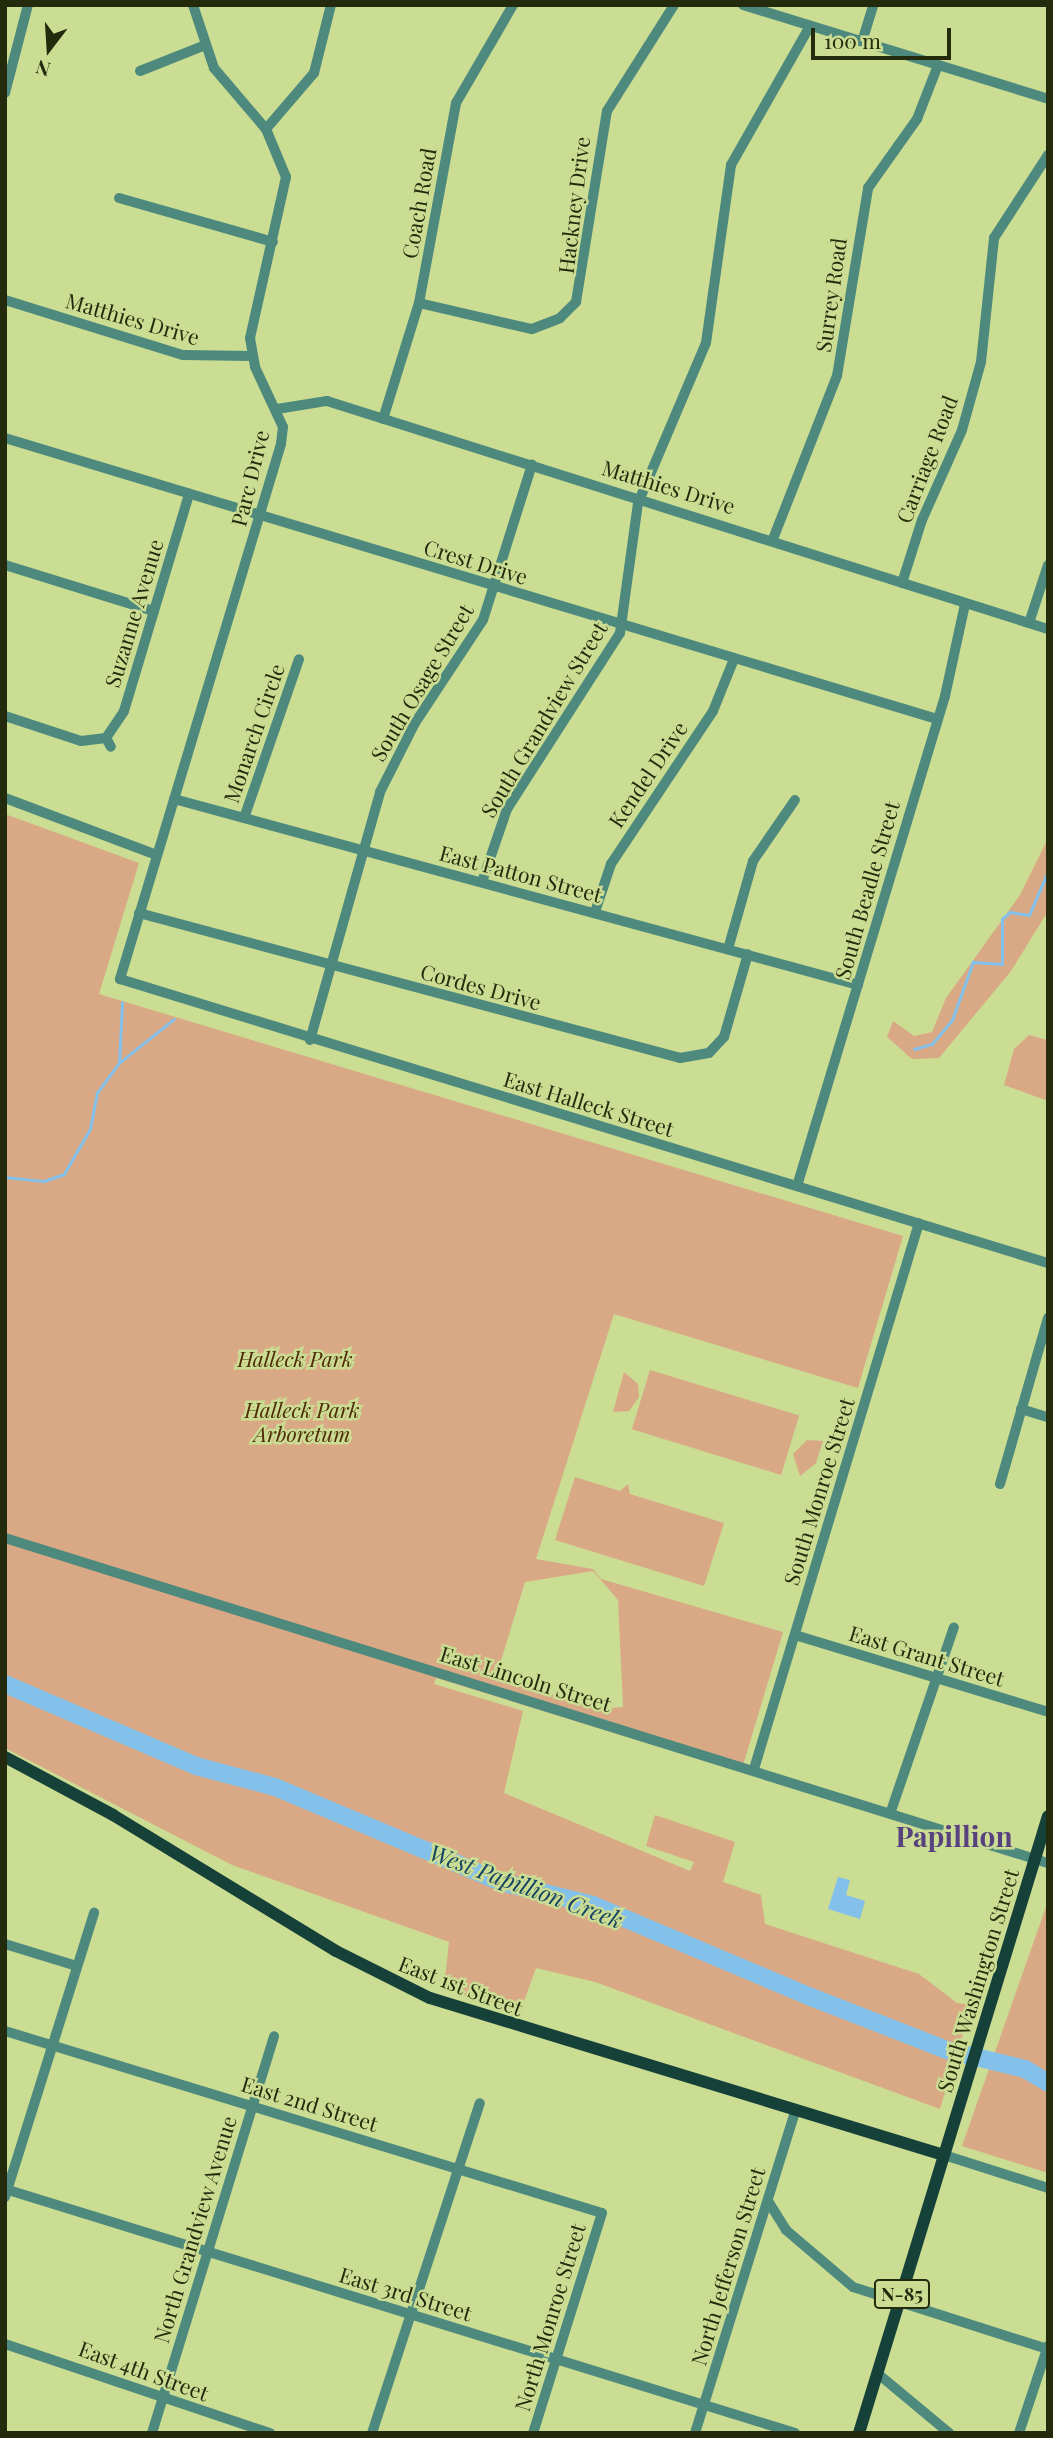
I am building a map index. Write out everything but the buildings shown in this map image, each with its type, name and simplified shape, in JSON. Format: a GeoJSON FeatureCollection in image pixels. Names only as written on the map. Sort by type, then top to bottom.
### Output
{"type":"FeatureCollection","features":[{"type":"Feature","properties":{"kind":"main road","name":"East 1st Street"},"geometry":{"type":"LineString","coordinates":[[5,1757],[113,1815],[336,1951],[430,1998],[944,2155]]}},
{"type":"Feature","properties":{"kind":"main road","name":"South Washington Street"},"geometry":{"type":"LineString","coordinates":[[944,2155],[1048,1816]]}},
{"type":"Feature","properties":{"kind":"main road","name":"N-85"},"geometry":{"type":"LineString","coordinates":[[859,2433],[944,2155]]}},
{"type":"Feature","properties":{"kind":"street"},"geometry":{"type":"LineString","coordinates":[[5,93],[28,5]]}},
{"type":"Feature","properties":{"kind":"street","name":"Parc Drive"},"geometry":{"type":"LineString","coordinates":[[120,979],[282,444],[277,409],[251,356],[252,318],[273,243],[286,177],[266,130],[228,88],[203,46],[193,5]]}},
{"type":"Feature","properties":{"kind":"street"},"geometry":{"type":"LineString","coordinates":[[266,130],[314,73],[331,5]]}},
{"type":"Feature","properties":{"kind":"street","name":"Coach Road"},"geometry":{"type":"LineString","coordinates":[[383,419],[419,303],[456,103],[513,5]]}},
{"type":"Feature","properties":{"kind":"street","name":"Hackney Drive"},"geometry":{"type":"LineString","coordinates":[[419,303],[532,329],[560,318],[576,302],[607,111],[674,5]]}},
{"type":"Feature","properties":{"kind":"street"},"geometry":{"type":"LineString","coordinates":[[743,5],[1048,99]]}},
{"type":"Feature","properties":{"kind":"street"},"geometry":{"type":"LineString","coordinates":[[862,42],[873,5]]}},
{"type":"Feature","properties":{"kind":"street","name":"South Grandview Street"},"geometry":{"type":"LineString","coordinates":[[482,882],[508,809],[623,624],[640,497],[706,343],[732,165],[810,26]]}},
{"type":"Feature","properties":{"kind":"street"},"geometry":{"type":"LineString","coordinates":[[140,71],[203,46]]}},
{"type":"Feature","properties":{"kind":"street","name":"Surrey Road"},"geometry":{"type":"LineString","coordinates":[[773,539],[837,376],[868,188],[917,119],[938,65]]}},
{"type":"Feature","properties":{"kind":"street","name":"Carriage Road"},"geometry":{"type":"LineString","coordinates":[[902,583],[922,520],[962,430],[981,362],[994,238],[1048,155]]}},
{"type":"Feature","properties":{"kind":"street"},"geometry":{"type":"LineString","coordinates":[[119,198],[273,243]]}},
{"type":"Feature","properties":{"kind":"street","name":"Matthies Drive"},"geometry":{"type":"LineString","coordinates":[[5,300],[183,355],[251,356]]}},
{"type":"Feature","properties":{"kind":"street","name":"Matthies Drive"},"geometry":{"type":"LineString","coordinates":[[277,409],[327,401],[773,539],[1048,629]]}},
{"type":"Feature","properties":{"kind":"street","name":"Crest Drive"},"geometry":{"type":"LineString","coordinates":[[5,438],[937,719]]}},
{"type":"Feature","properties":{"kind":"street","name":"South Osage Street"},"geometry":{"type":"LineString","coordinates":[[310,1040],[360,850],[396,755],[497,587],[532,465]]}},
{"type":"Feature","properties":{"kind":"street","name":"Suzanne Avenue"},"geometry":{"type":"LineString","coordinates":[[5,716],[81,741],[108,743],[124,711],[189,494]]}},
{"type":"Feature","properties":{"kind":"street"},"geometry":{"type":"LineString","coordinates":[[5,565],[154,611]]}},
{"type":"Feature","properties":{"kind":"street"},"geometry":{"type":"LineString","coordinates":[[1029,623],[1048,565]]}},
{"type":"Feature","properties":{"kind":"street","name":"South Beadle Street"},"geometry":{"type":"LineString","coordinates":[[797,1186],[937,719],[965,604]]}},
{"type":"Feature","properties":{"kind":"street","name":"Monarch Circle"},"geometry":{"type":"LineString","coordinates":[[244,818],[299,659]]}},
{"type":"Feature","properties":{"kind":"street","name":"Kendel Drive"},"geometry":{"type":"LineString","coordinates":[[595,912],[611,864],[713,711],[734,659]]}},
{"type":"Feature","properties":{"kind":"street"},"geometry":{"type":"LineString","coordinates":[[5,798],[157,855]]}},
{"type":"Feature","properties":{"kind":"street","name":"East Patton Street"},"geometry":{"type":"LineString","coordinates":[[174,799],[858,985]]}},
{"type":"Feature","properties":{"kind":"street"},"geometry":{"type":"LineString","coordinates":[[729,949],[753,861],[796,800]]}},
{"type":"Feature","properties":{"kind":"street","name":"Cordes Drive"},"geometry":{"type":"LineString","coordinates":[[139,913],[688,1058],[709,1053],[724,1037],[748,954]]}},
{"type":"Feature","properties":{"kind":"street","name":"East Halleck Street"},"geometry":{"type":"LineString","coordinates":[[120,979],[310,1040],[1048,1263]]}},
{"type":"Feature","properties":{"kind":"street","name":"South Monroe Street"},"geometry":{"type":"LineString","coordinates":[[754,1769],[919,1223]]}},
{"type":"Feature","properties":{"kind":"street"},"geometry":{"type":"LineString","coordinates":[[1000,1484],[1048,1318]]}},
{"type":"Feature","properties":{"kind":"street"},"geometry":{"type":"LineString","coordinates":[[1021,1409],[1048,1417]]}},
{"type":"Feature","properties":{"kind":"street","name":"East Lincoln Street"},"geometry":{"type":"LineString","coordinates":[[5,1538],[891,1811],[1048,1863]]}},
{"type":"Feature","properties":{"kind":"street"},"geometry":{"type":"LineString","coordinates":[[891,1811],[932,1677],[954,1627]]}},
{"type":"Feature","properties":{"kind":"street","name":"East Grant Street"},"geometry":{"type":"LineString","coordinates":[[795,1634],[1048,1712]]}},
{"type":"Feature","properties":{"kind":"street"},"geometry":{"type":"LineString","coordinates":[[6,2192],[94,1913]]}},
{"type":"Feature","properties":{"kind":"street"},"geometry":{"type":"LineString","coordinates":[[5,1944],[77,1966]]}},
{"type":"Feature","properties":{"kind":"street","name":"East 2nd Street"},"geometry":{"type":"LineString","coordinates":[[6,2031],[602,2213]]}},
{"type":"Feature","properties":{"kind":"street","name":"North Grandview Avenue"},"geometry":{"type":"LineString","coordinates":[[152,2433],[274,2036]]}},
{"type":"Feature","properties":{"kind":"street"},"geometry":{"type":"LineString","coordinates":[[372,2433],[456,2169],[480,2103]]}},
{"type":"Feature","properties":{"kind":"street","name":"North Jefferson Street"},"geometry":{"type":"LineString","coordinates":[[695,2433],[795,2111]]}},
{"type":"Feature","properties":{"kind":"street"},"geometry":{"type":"LineString","coordinates":[[944,2155],[1048,2188]]}},
{"type":"Feature","properties":{"kind":"street","name":"East 3rd Street"},"geometry":{"type":"LineString","coordinates":[[6,2192],[796,2433]]}},
{"type":"Feature","properties":{"kind":"street"},"geometry":{"type":"LineString","coordinates":[[768,2201],[786,2230],[853,2287],[1047,2347],[1019,2433]]}},
{"type":"Feature","properties":{"kind":"street","name":"North Monroe Street"},"geometry":{"type":"LineString","coordinates":[[533,2433],[602,2213]]}},
{"type":"Feature","properties":{"kind":"street"},"geometry":{"type":"LineString","coordinates":[[762,2221],[786,2230]]}},
{"type":"Feature","properties":{"kind":"street","name":"East 4th Street"},"geometry":{"type":"LineString","coordinates":[[5,2344],[162,2400],[270,2433]]}},
{"type":"Feature","properties":{"kind":"street"},"geometry":{"type":"LineString","coordinates":[[877,2373],[949,2433]]}},
{"type":"Feature","properties":{"kind":"green space","name":"Halleck Park"},"geometry":{"type":"Polygon","coordinates":[[[5,814],[139,863],[99,994],[903,1236],[858,1388],[614,1314],[536,1559],[593,1569],[601,1579],[783,1632],[741,1772],[436,1678],[434,1684],[523,1711],[504,1793],[690,1871],[694,1862],[646,1846],[655,1815],[735,1842],[723,1882],[761,1895],[765,1924],[919,1974],[957,2003],[972,2005],[940,2109],[595,1982],[536,1968],[519,2015],[444,1988],[449,1942],[232,1865],[5,1748],[5,814]],[[593,1571],[525,1582],[496,1677],[598,1709],[623,1707],[618,1600],[593,1571]]]}},
{"type":"Feature","properties":{"kind":"green space"},"geometry":{"type":"Polygon","coordinates":[[[1048,838],[1048,911],[1011,971],[939,1058],[912,1059],[887,1037],[893,1021],[914,1036],[932,1032],[946,998],[1020,895],[1048,838]]]}},
{"type":"Feature","properties":{"kind":"green space"},"geometry":{"type":"Polygon","coordinates":[[[1029,1035],[1048,1040],[1048,1101],[1004,1085],[1014,1049],[1029,1035]]]}},
{"type":"Feature","properties":{"kind":"green space"},"geometry":{"type":"Polygon","coordinates":[[[650,1370],[799,1416],[781,1475],[632,1429],[650,1370]]]}},
{"type":"Feature","properties":{"kind":"green space"},"geometry":{"type":"Polygon","coordinates":[[[624,1372],[638,1384],[639,1397],[629,1411],[613,1412],[624,1372]]]}},
{"type":"Feature","properties":{"kind":"green space"},"geometry":{"type":"Polygon","coordinates":[[[807,1440],[823,1441],[816,1463],[800,1476],[793,1454],[807,1440]]]}},
{"type":"Feature","properties":{"kind":"green space"},"geometry":{"type":"Polygon","coordinates":[[[575,1477],[620,1491],[628,1484],[630,1494],[724,1523],[704,1586],[555,1540],[575,1477]]]}},
{"type":"Feature","properties":{"kind":"green space"},"geometry":{"type":"Polygon","coordinates":[[[1048,1901],[1048,2173],[962,2146],[1048,1901]]]}},
{"type":"Feature","properties":{"kind":"water"},"geometry":{"type":"Polygon","coordinates":[[[838,1877],[850,1880],[846,1895],[865,1901],[860,1919],[828,1909],[838,1877]]]}},
{"type":"Feature","properties":{"kind":"waterway"},"geometry":{"type":"LineString","coordinates":[[914,1049],[932,1044],[952,1020],[973,962],[1002,964],[1002,919],[1010,912],[1029,915],[1048,871]]}},
{"type":"Feature","properties":{"kind":"waterway"},"geometry":{"type":"LineString","coordinates":[[119,1063],[122,1003]]}},
{"type":"Feature","properties":{"kind":"waterway"},"geometry":{"type":"LineString","coordinates":[[5,1177],[44,1181],[64,1174],[90,1129],[97,1093],[119,1063],[174,1019]]}},
{"type":"Feature","properties":{"kind":"waterway","name":"West Papillion Creek"},"geometry":{"type":"LineString","coordinates":[[5,1684],[196,1766],[275,1787],[501,1882],[593,1905],[811,1997],[947,2050],[1025,2069],[1048,2083]]}},
{"type":"Feature","properties":{"kind":"district","name":"Papillion"},"geometry":{"type":"Point","coordinates":[954,1836]}},
{"type":"Feature","properties":{"kind":"park label","name":"Halleck Park Arboretum"},"geometry":{"type":"Point","coordinates":[302,1421]}}]}
